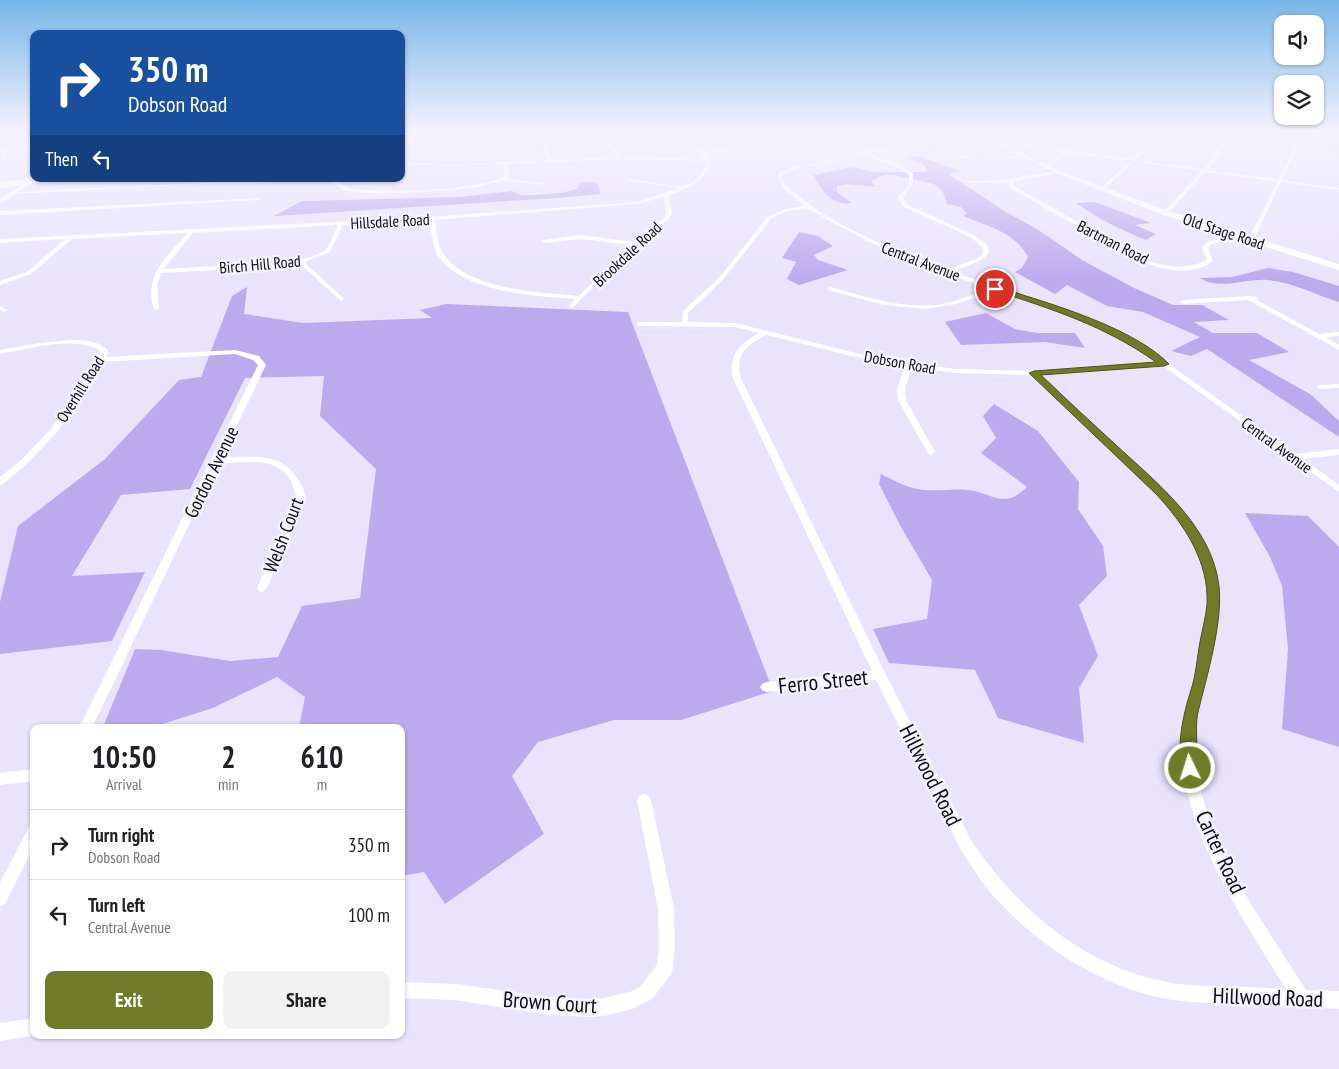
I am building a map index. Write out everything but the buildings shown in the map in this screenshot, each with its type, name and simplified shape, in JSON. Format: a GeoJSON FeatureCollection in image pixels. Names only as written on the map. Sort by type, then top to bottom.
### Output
{"type":"FeatureCollection","features":[{"type":"Feature","properties":{"kind":"highway"},"geometry":{"type":"LineString","coordinates":[[0,183],[17,181]]}},
{"type":"Feature","properties":{"kind":"highway"},"geometry":{"type":"LineString","coordinates":[[0,193],[14,193]]}},
{"type":"Feature","properties":{"kind":"street"},"geometry":{"type":"LineString","coordinates":[[0,202],[30,181]]}},
{"type":"Feature","properties":{"kind":"street"},"geometry":{"type":"LineString","coordinates":[[333,182],[345,189],[372,192],[473,187],[501,181]]}},
{"type":"Feature","properties":{"kind":"street"},"geometry":{"type":"LineString","coordinates":[[513,181],[545,184]]}},
{"type":"Feature","properties":{"kind":"street"},"geometry":{"type":"LineString","coordinates":[[636,181],[686,188]]}},
{"type":"Feature","properties":{"kind":"street","name":"Hillsdale Road"},"geometry":{"type":"LineString","coordinates":[[0,241],[341,224],[610,206],[666,196],[686,188],[695,181]]}},
{"type":"Feature","properties":{"kind":"street","name":"Central Avenue"},"geometry":{"type":"LineString","coordinates":[[780,181],[809,207],[834,223],[870,241],[947,272],[1055,307],[1096,323],[1134,342],[1339,489]]}},
{"type":"Feature","properties":{"kind":"street"},"geometry":{"type":"LineString","coordinates":[[911,181],[911,185],[900,197],[904,205],[974,237],[985,246],[986,253],[982,257],[947,272]]}},
{"type":"Feature","properties":{"kind":"street"},"geometry":{"type":"LineString","coordinates":[[966,182],[992,181]]}},
{"type":"Feature","properties":{"kind":"street","name":"Bartman Road"},"geometry":{"type":"LineString","coordinates":[[1013,181],[1011,184],[1014,188],[1133,256],[1152,263],[1180,268],[1196,267],[1210,261],[1206,251],[1207,245],[1236,236]]}},
{"type":"Feature","properties":{"kind":"street","name":"Old Stage Road"},"geometry":{"type":"LineString","coordinates":[[1082,181],[1166,213],[1339,267]]}},
{"type":"Feature","properties":{"kind":"street"},"geometry":{"type":"LineString","coordinates":[[1103,189],[1112,181]]}},
{"type":"Feature","properties":{"kind":"street"},"geometry":{"type":"LineString","coordinates":[[1166,213],[1195,181]]}},
{"type":"Feature","properties":{"kind":"street"},"geometry":{"type":"LineString","coordinates":[[1251,240],[1280,181]]}},
{"type":"Feature","properties":{"kind":"street"},"geometry":{"type":"LineString","coordinates":[[1286,181],[1339,189]]}},
{"type":"Feature","properties":{"kind":"street"},"geometry":{"type":"LineString","coordinates":[[14,193],[260,182]]}},
{"type":"Feature","properties":{"kind":"street","name":"Brookdale Road"},"geometry":{"type":"LineString","coordinates":[[572,306],[635,244],[667,218],[670,212],[666,196]]}},
{"type":"Feature","properties":{"kind":"street"},"geometry":{"type":"LineString","coordinates":[[0,212],[258,199]]}},
{"type":"Feature","properties":{"kind":"street"},"geometry":{"type":"LineString","coordinates":[[685,323],[685,312],[721,279],[769,218],[787,210],[809,207]]}},
{"type":"Feature","properties":{"kind":"street"},"geometry":{"type":"LineString","coordinates":[[432,218],[440,254],[467,278],[486,284],[580,298]]}},
{"type":"Feature","properties":{"kind":"street","name":"Birch Hill Road"},"geometry":{"type":"LineString","coordinates":[[159,271],[301,262],[320,256],[328,251],[341,224]]}},
{"type":"Feature","properties":{"kind":"street"},"geometry":{"type":"LineString","coordinates":[[156,309],[154,285],[159,271],[192,231]]}},
{"type":"Feature","properties":{"kind":"street"},"geometry":{"type":"LineString","coordinates":[[0,283],[21,278],[29,273],[71,237]]}},
{"type":"Feature","properties":{"kind":"street"},"geometry":{"type":"LineString","coordinates":[[544,241],[581,237],[635,244]]}},
{"type":"Feature","properties":{"kind":"street"},"geometry":{"type":"LineString","coordinates":[[301,262],[341,299]]}},
{"type":"Feature","properties":{"kind":"street"},"geometry":{"type":"LineString","coordinates":[[830,289],[881,303],[928,307],[952,304],[995,289]]}},
{"type":"Feature","properties":{"kind":"street"},"geometry":{"type":"LineString","coordinates":[[1183,302],[1252,298],[1339,348]]}},
{"type":"Feature","properties":{"kind":"street","name":"Dobson Road"},"geometry":{"type":"LineString","coordinates":[[639,324],[735,325],[872,359],[909,366],[984,373],[1034,373],[1164,364]]}},
{"type":"Feature","properties":{"kind":"street","name":"Hillwood Road"},"geometry":{"type":"LineString","coordinates":[[767,332],[747,343],[738,352],[734,362],[736,376],[812,530],[880,675],[977,863],[1002,896],[1035,927],[1075,954],[1096,966],[1150,986],[1188,994],[1339,1000]]}},
{"type":"Feature","properties":{"kind":"street"},"geometry":{"type":"LineString","coordinates":[[1319,336],[1339,334]]}},
{"type":"Feature","properties":{"kind":"street","name":"Overhill Road"},"geometry":{"type":"LineString","coordinates":[[0,352],[67,342],[97,344],[104,350],[104,354],[78,389],[55,429],[24,463],[0,482]]}},
{"type":"Feature","properties":{"kind":"street","name":"Gordon Avenue"},"geometry":{"type":"LineString","coordinates":[[86,724],[261,370],[260,361],[242,353],[222,352],[100,360]]}},
{"type":"Feature","properties":{"kind":"street"},"geometry":{"type":"LineString","coordinates":[[909,366],[901,389],[902,400],[931,452]]}},
{"type":"Feature","properties":{"kind":"street","name":"Carter Road"},"geometry":{"type":"LineString","coordinates":[[1034,373],[1160,491],[1176,508],[1200,545],[1208,565],[1212,585],[1213,606],[1199,688],[1190,714],[1188,739],[1190,768],[1197,800],[1209,834],[1227,873],[1302,999]]}},
{"type":"Feature","properties":{"kind":"street"},"geometry":{"type":"LineString","coordinates":[[1320,387],[1339,386]]}},
{"type":"Feature","properties":{"kind":"street"},"geometry":{"type":"LineString","coordinates":[[1294,457],[1339,452]]}},
{"type":"Feature","properties":{"kind":"street","name":"Welsh Court"},"geometry":{"type":"LineString","coordinates":[[216,461],[263,459],[276,461],[287,468],[298,484],[301,496],[262,588]]}},
{"type":"Feature","properties":{"kind":"street","name":"Ferro Street"},"geometry":{"type":"LineString","coordinates":[[766,687],[880,675]]}},
{"type":"Feature","properties":{"kind":"street"},"geometry":{"type":"LineString","coordinates":[[0,779],[30,775]]}},
{"type":"Feature","properties":{"kind":"street","name":"Brown Court"},"geometry":{"type":"LineString","coordinates":[[405,990],[455,992],[550,1006],[591,1008],[632,1000],[646,993],[665,968],[667,948],[666,909],[644,800]]}},
{"type":"Feature","properties":{"kind":"street"},"geometry":{"type":"LineString","coordinates":[[0,899],[30,838]]}},
{"type":"Feature","properties":{"kind":"street"},"geometry":{"type":"LineString","coordinates":[[0,1032],[30,1028]]}},
{"type":"Feature","properties":{"kind":"shaded area"},"geometry":{"type":"Polygon","coordinates":[[[817,181],[871,181],[876,187],[846,184],[837,186],[837,192],[852,203],[845,203],[833,200],[817,181]]]}},
{"type":"Feature","properties":{"kind":"shaded area"},"geometry":{"type":"Polygon","coordinates":[[[920,181],[959,181],[1006,212],[1037,229],[1082,260],[1132,287],[1173,305],[1202,305],[1229,320],[1194,322],[1213,333],[1257,333],[1289,352],[1249,360],[1310,394],[1339,421],[1339,437],[1207,349],[1191,356],[1171,351],[1200,337],[1143,312],[1107,306],[1067,285],[1055,294],[1015,272],[1022,268],[1028,257],[1022,248],[1000,231],[963,216],[967,213],[961,207],[947,204],[943,192],[934,184],[920,181]]]}},
{"type":"Feature","properties":{"kind":"shaded area"},"geometry":{"type":"Polygon","coordinates":[[[581,182],[594,182],[599,186],[600,194],[274,216],[302,201],[460,197],[512,191],[521,195],[537,195],[561,193],[577,189],[581,182]]]}},
{"type":"Feature","properties":{"kind":"shaded area"},"geometry":{"type":"Polygon","coordinates":[[[1095,202],[1151,223],[1135,225],[1156,234],[1146,240],[1092,214],[1076,203],[1095,202]]]}},
{"type":"Feature","properties":{"kind":"shaded area"},"geometry":{"type":"Polygon","coordinates":[[[799,232],[818,236],[833,246],[814,255],[818,260],[848,270],[799,285],[787,279],[796,262],[782,258],[799,232]]]}},
{"type":"Feature","properties":{"kind":"shaded area"},"geometry":{"type":"Polygon","coordinates":[[[1268,268],[1293,272],[1339,286],[1339,302],[1277,281],[1260,280],[1216,284],[1200,278],[1232,277],[1268,268]]]}},
{"type":"Feature","properties":{"kind":"shaded area"},"geometry":{"type":"Polygon","coordinates":[[[247,287],[244,314],[303,323],[432,318],[420,310],[446,304],[628,312],[773,691],[681,720],[614,720],[538,742],[512,776],[544,834],[445,904],[424,872],[405,875],[405,724],[300,724],[305,697],[277,677],[213,708],[162,724],[104,724],[135,649],[161,650],[230,661],[278,657],[302,606],[360,598],[376,469],[320,416],[324,376],[245,378],[190,489],[121,495],[72,576],[145,572],[112,641],[0,654],[0,602],[18,526],[105,459],[179,380],[201,377],[232,296],[247,287]]]}},
{"type":"Feature","properties":{"kind":"shaded area"},"geometry":{"type":"Polygon","coordinates":[[[986,313],[1015,329],[1037,333],[1075,333],[1085,348],[1045,342],[961,345],[945,322],[986,313]]]}},
{"type":"Feature","properties":{"kind":"shaded area"},"geometry":{"type":"Polygon","coordinates":[[[994,404],[1038,431],[1079,482],[1078,509],[1103,546],[1107,576],[1079,605],[1098,656],[1079,688],[1084,743],[998,718],[975,670],[889,663],[873,629],[927,619],[932,580],[901,527],[879,484],[881,474],[913,488],[976,491],[1004,499],[1011,498],[1027,487],[981,453],[996,438],[983,416],[994,404]]]}},
{"type":"Feature","properties":{"kind":"shaded area"},"geometry":{"type":"Polygon","coordinates":[[[1245,513],[1308,516],[1339,547],[1339,747],[1282,729],[1288,649],[1282,586],[1270,557],[1245,513]]]}},
{"type":"Feature","properties":{"kind":"route"},"geometry":{"type":"LineString","coordinates":[[995,289],[1055,307],[1096,323],[1134,342],[1164,364],[1034,373],[1176,508],[1200,545],[1208,565],[1212,585],[1213,606],[1199,688],[1190,714],[1188,739],[1190,768]]}}]}
